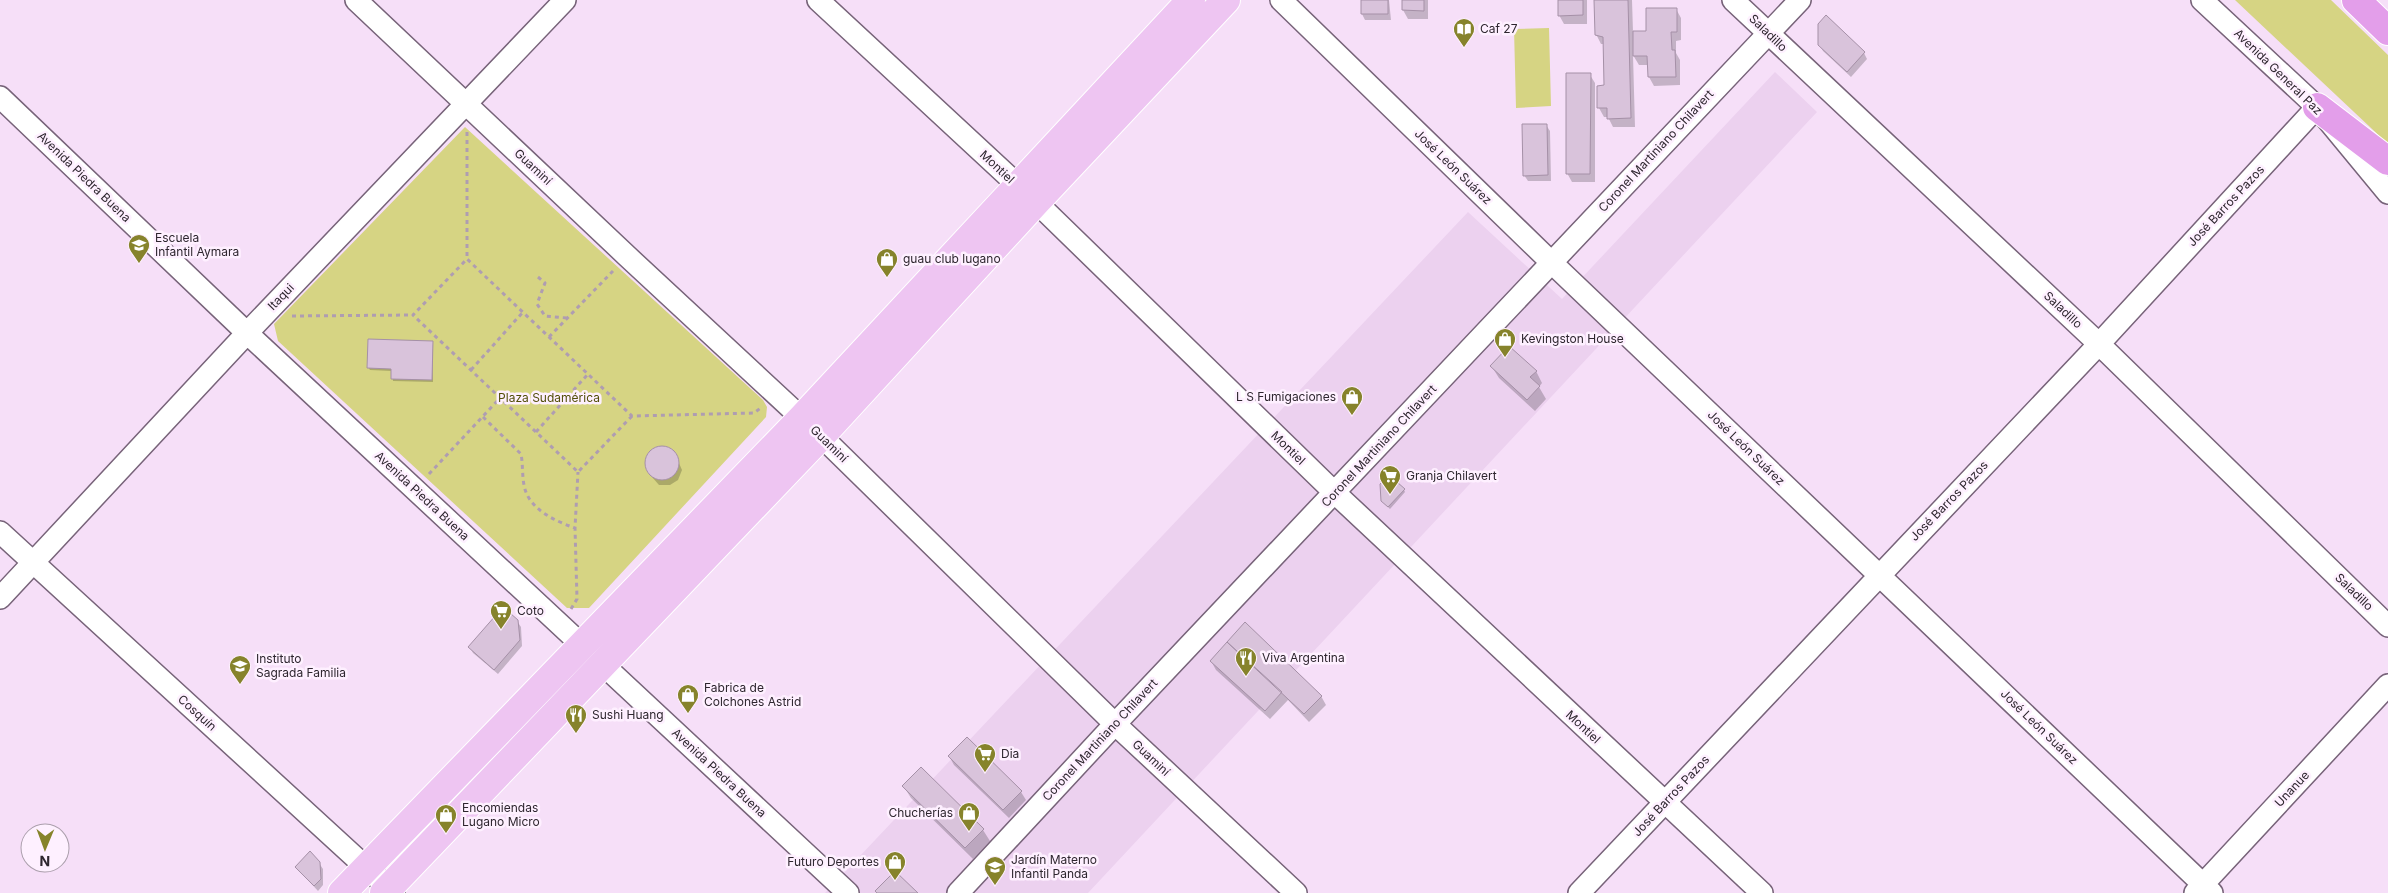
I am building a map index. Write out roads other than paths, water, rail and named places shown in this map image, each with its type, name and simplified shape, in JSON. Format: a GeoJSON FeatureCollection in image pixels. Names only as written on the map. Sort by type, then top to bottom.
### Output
{"type":"FeatureCollection","features":[{"type":"Feature","properties":{"kind":"highway"},"geometry":{"type":"LineString","coordinates":[[2356,0],[2388,30]]}},
{"type":"Feature","properties":{"kind":"highway"},"geometry":{"type":"LineString","coordinates":[[2317,107],[2388,161]]}},
{"type":"Feature","properties":{"kind":"main road"},"geometry":{"type":"LineString","coordinates":[[389,891],[603,665],[812,427],[1026,194],[1191,0]]}},
{"type":"Feature","properties":{"kind":"main road"},"geometry":{"type":"LineString","coordinates":[[1026,194],[1226,0]]}},
{"type":"Feature","properties":{"kind":"main road"},"geometry":{"type":"LineString","coordinates":[[342,893],[582,646],[812,427]]}},
{"type":"Feature","properties":{"kind":"street","name":"Guaminí"},"geometry":{"type":"LineString","coordinates":[[356,0],[627,256],[812,427],[1115,724],[1296,893]]}},
{"type":"Feature","properties":{"kind":"street","name":"Itaqui"},"geometry":{"type":"LineString","coordinates":[[0,598],[247,332],[467,105],[565,0]]}},
{"type":"Feature","properties":{"kind":"street","name":"Montiel"},"geometry":{"type":"LineString","coordinates":[[818,0],[1026,194],[1335,493],[1664,804],[1762,893]]}},
{"type":"Feature","properties":{"kind":"street","name":"José León Suárez"},"geometry":{"type":"LineString","coordinates":[[1281,0],[2204,890]]}},
{"type":"Feature","properties":{"kind":"street","name":"Saladillo"},"geometry":{"type":"LineString","coordinates":[[1733,0],[2099,344],[2388,626]]}},
{"type":"Feature","properties":{"kind":"street","name":"Coronel Martiniano Chilavert"},"geometry":{"type":"LineString","coordinates":[[958,893],[1115,724],[1800,0]]}},
{"type":"Feature","properties":{"kind":"street","name":"Avenida General Paz"},"geometry":{"type":"LineString","coordinates":[[2202,0],[2317,107],[2388,193]]}},
{"type":"Feature","properties":{"kind":"street","name":"Avenida Piedra Buena"},"geometry":{"type":"LineString","coordinates":[[0,97],[415,490],[848,893]]}},
{"type":"Feature","properties":{"kind":"street","name":"José Barros Pazos"},"geometry":{"type":"LineString","coordinates":[[1579,893],[2099,344],[2317,107]]}},
{"type":"Feature","properties":{"kind":"street","name":"Cosquín"},"geometry":{"type":"LineString","coordinates":[[0,532],[389,891]]}},
{"type":"Feature","properties":{"kind":"street","name":"Unanue"},"geometry":{"type":"LineString","coordinates":[[2204,890],[2388,686]]}},
{"type":"Feature","properties":{"kind":"place","name":"Caf 27"},"geometry":{"type":"Point","coordinates":[1464,48]}},
{"type":"Feature","properties":{"kind":"place","name":"Escuela Infantil Aymara"},"geometry":{"type":"Point","coordinates":[139,264]}},
{"type":"Feature","properties":{"kind":"place","name":"guau club lugano"},"geometry":{"type":"Point","coordinates":[887,278]}},
{"type":"Feature","properties":{"kind":"place","name":"Kevingston House"},"geometry":{"type":"Point","coordinates":[1505,358]}},
{"type":"Feature","properties":{"kind":"place","name":"L S Fumigaciones"},"geometry":{"type":"Point","coordinates":[1352,416]}},
{"type":"Feature","properties":{"kind":"place","name":"Granja Chilavert"},"geometry":{"type":"Point","coordinates":[1390,495]}},
{"type":"Feature","properties":{"kind":"place","name":"Coto"},"geometry":{"type":"Point","coordinates":[501,630]}},
{"type":"Feature","properties":{"kind":"place","name":"Viva Argentina"},"geometry":{"type":"Point","coordinates":[1246,677]}},
{"type":"Feature","properties":{"kind":"place","name":"Instituto Sagrada Familia"},"geometry":{"type":"Point","coordinates":[240,685]}},
{"type":"Feature","properties":{"kind":"place","name":"Fabrica de Colchones Astrid"},"geometry":{"type":"Point","coordinates":[688,714]}},
{"type":"Feature","properties":{"kind":"place","name":"Sushi Huang"},"geometry":{"type":"Point","coordinates":[576,734]}},
{"type":"Feature","properties":{"kind":"place","name":"Dia"},"geometry":{"type":"Point","coordinates":[985,773]}},
{"type":"Feature","properties":{"kind":"place","name":"Chucherías"},"geometry":{"type":"Point","coordinates":[969,832]}},
{"type":"Feature","properties":{"kind":"place","name":"Encomiendas Lugano Micro"},"geometry":{"type":"Point","coordinates":[446,834]}},
{"type":"Feature","properties":{"kind":"place","name":"Futuro Deportes"},"geometry":{"type":"Point","coordinates":[895,881]}},
{"type":"Feature","properties":{"kind":"place","name":"Jardín Materno Infantil Panda"},"geometry":{"type":"Point","coordinates":[995,886]}},
{"type":"Feature","properties":{"kind":"park label","name":"Plaza Sudamérica"},"geometry":{"type":"Point","coordinates":[549,398]}}]}
